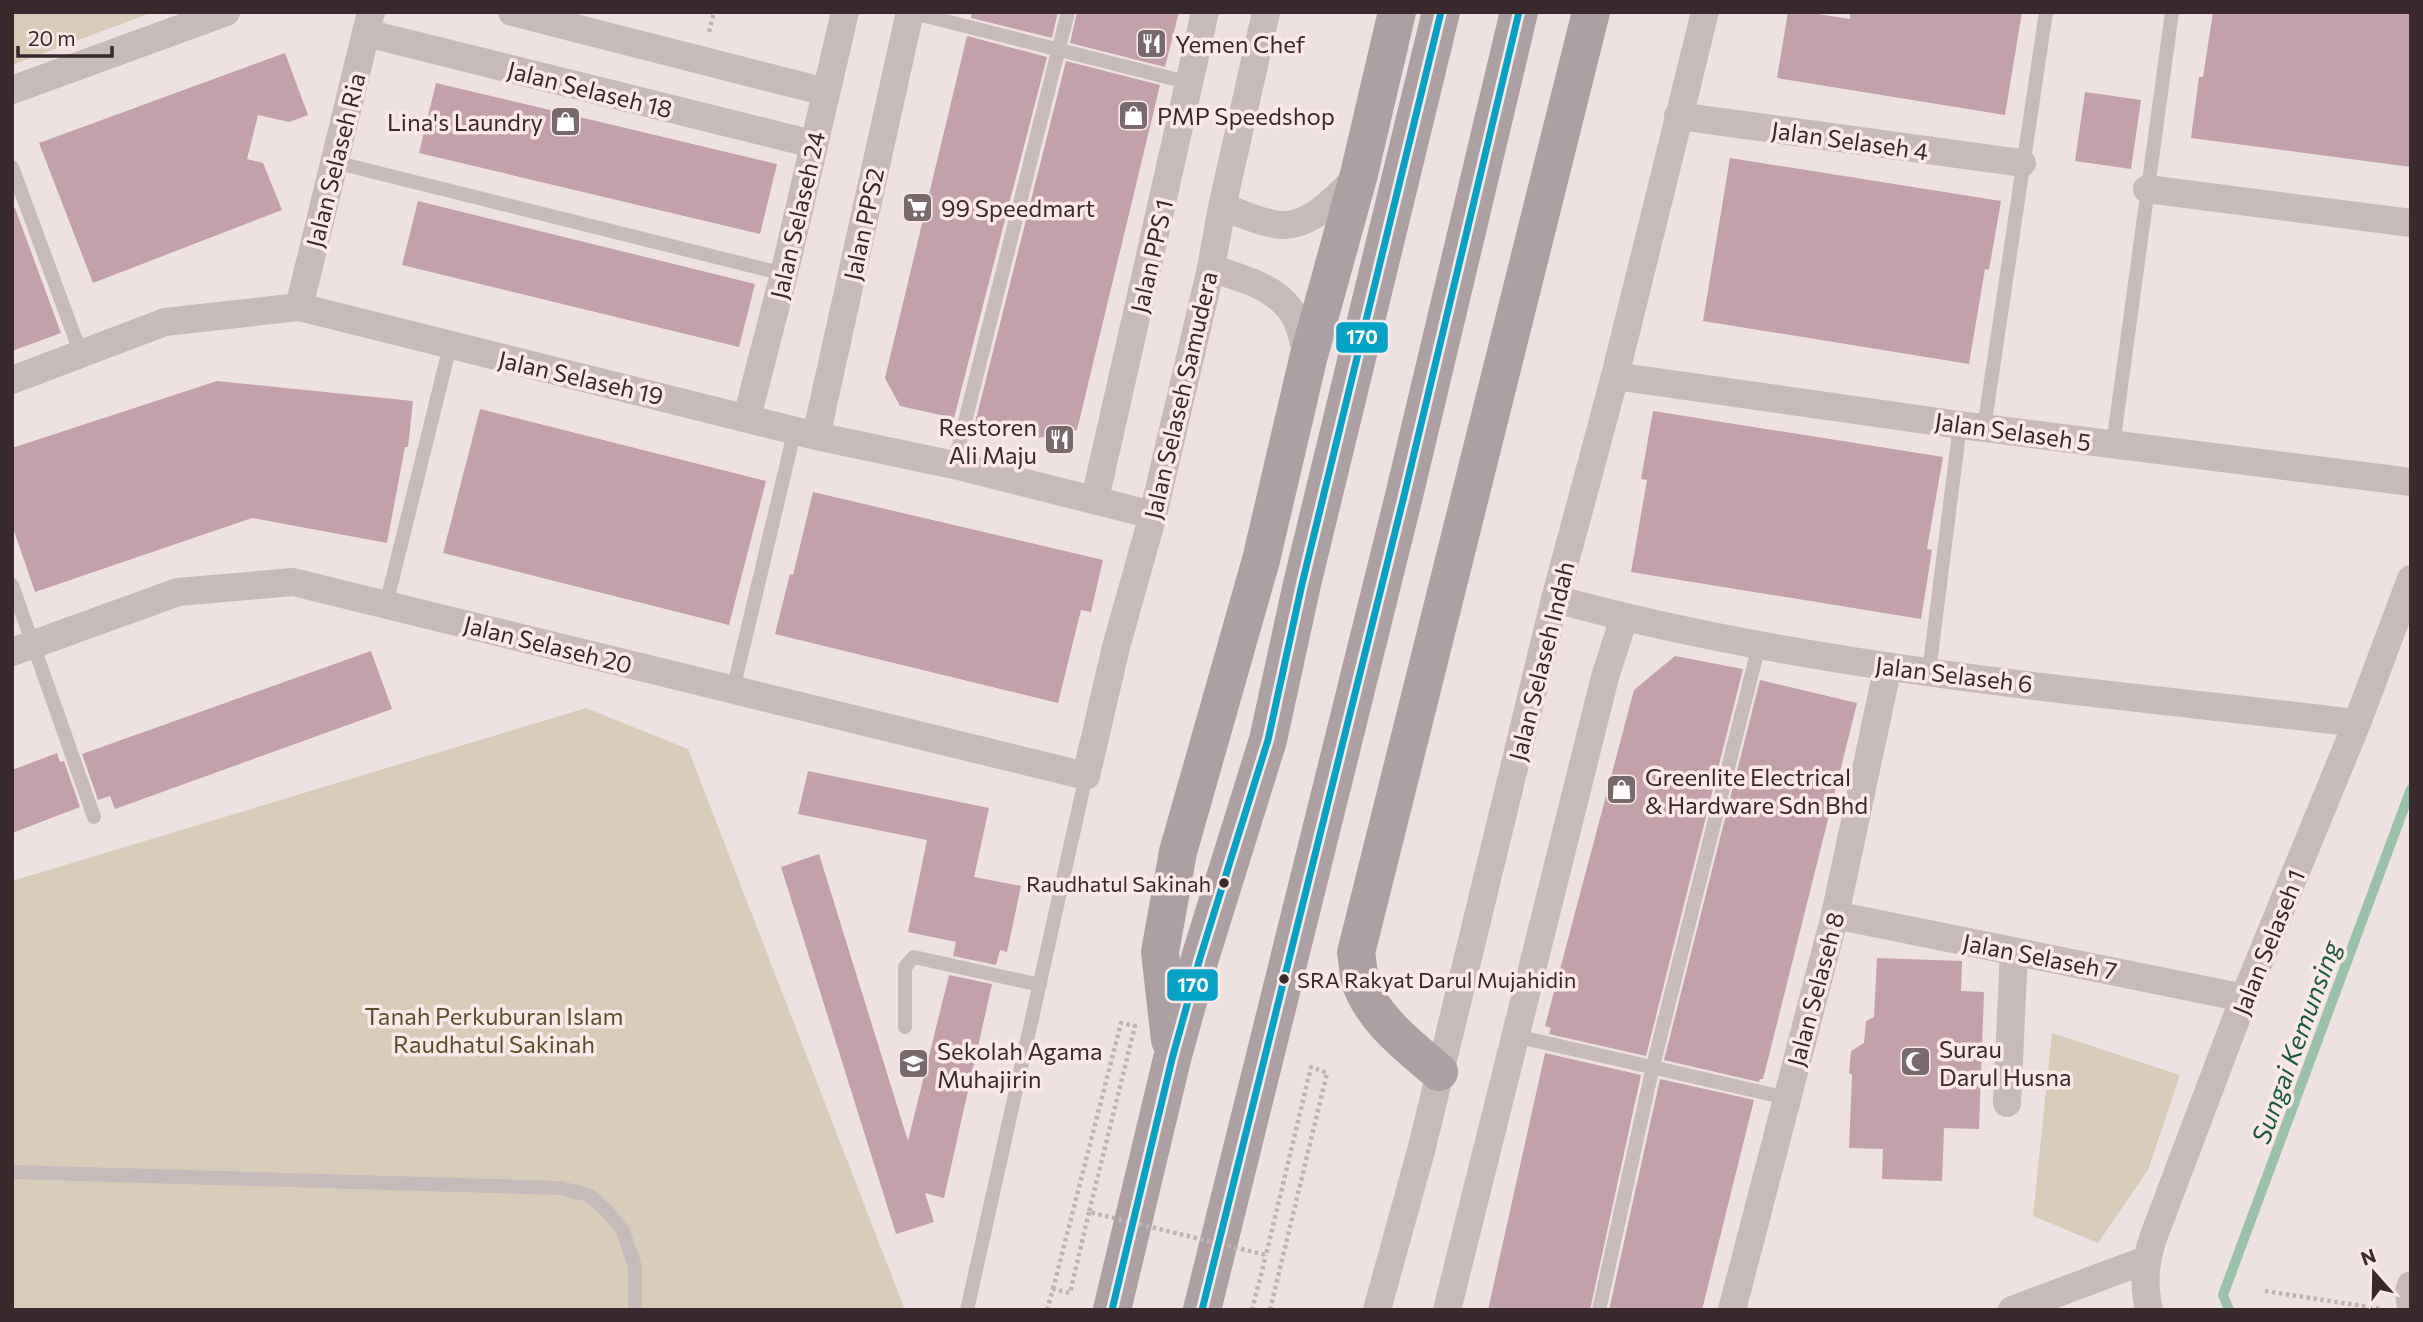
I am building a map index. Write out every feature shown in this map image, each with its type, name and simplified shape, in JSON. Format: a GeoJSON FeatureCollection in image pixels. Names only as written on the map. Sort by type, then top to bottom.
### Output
{"type":"FeatureCollection","features":[{"type":"Feature","properties":{"kind":"highway"},"geometry":{"type":"LineString","coordinates":[[1172,1059],[1160,952],[1178,852],[1261,560],[1308,359],[1359,174],[1397,12]]}},
{"type":"Feature","properties":{"kind":"highway"},"geometry":{"type":"LineString","coordinates":[[1112,1310],[1172,1059],[1200,958],[1268,740],[1304,573],[1441,12]]}},
{"type":"Feature","properties":{"kind":"highway"},"geometry":{"type":"LineString","coordinates":[[1202,1310],[1520,12]]}},
{"type":"Feature","properties":{"kind":"highway"},"geometry":{"type":"LineString","coordinates":[[1439,1072],[1399,1037],[1373,1005],[1360,981],[1356,953],[1591,12]]}},
{"type":"Feature","properties":{"kind":"street"},"geometry":{"type":"LineString","coordinates":[[12,90],[226,12]]}},
{"type":"Feature","properties":{"kind":"street"},"geometry":{"type":"LineString","coordinates":[[512,12],[577,21],[826,92]]}},
{"type":"Feature","properties":{"kind":"street","name":"Jalan Selaseh 24"},"geometry":{"type":"LineString","coordinates":[[747,417],[784,274],[845,12]]}},
{"type":"Feature","properties":{"kind":"street","name":"Jalan PPS2"},"geometry":{"type":"LineString","coordinates":[[805,433],[910,12]]}},
{"type":"Feature","properties":{"kind":"street","name":"Jalan PPS 1"},"geometry":{"type":"LineString","coordinates":[[1095,499],[1205,12]]}},
{"type":"Feature","properties":{"kind":"street","name":"Jalan Selaseh Samudera"},"geometry":{"type":"LineString","coordinates":[[1086,776],[1116,647],[1153,515],[1211,268],[1266,12]]}},
{"type":"Feature","properties":{"kind":"street","name":"Jalan Selaseh Indah"},"geometry":{"type":"LineString","coordinates":[[1377,1310],[1422,1147],[1555,599],[1615,376],[1705,12]]}},
{"type":"Feature","properties":{"kind":"street","name":"Jalan Selaseh 18"},"geometry":{"type":"LineString","coordinates":[[368,22],[813,144]]}},
{"type":"Feature","properties":{"kind":"street","name":"Jalan Selaseh Ria"},"geometry":{"type":"LineString","coordinates":[[299,307],[368,22]]}},
{"type":"Feature","properties":{"kind":"street","name":"Jalan Selaseh 4"},"geometry":{"type":"LineString","coordinates":[[1678,116],[2022,163]]}},
{"type":"Feature","properties":{"kind":"street"},"geometry":{"type":"LineString","coordinates":[[1222,207],[1275,225],[1302,223],[1326,207],[1359,174]]}},
{"type":"Feature","properties":{"kind":"street"},"geometry":{"type":"LineString","coordinates":[[2147,189],[2411,223]]}},
{"type":"Feature","properties":{"kind":"street"},"geometry":{"type":"LineString","coordinates":[[1211,268],[1281,296],[1296,318],[1308,359]]}},
{"type":"Feature","properties":{"kind":"street","name":"Jalan Selaseh 19"},"geometry":{"type":"LineString","coordinates":[[12,380],[165,322],[299,307],[805,433],[954,465],[1153,515]]}},
{"type":"Feature","properties":{"kind":"street","name":"Jalan Selaseh 5"},"geometry":{"type":"LineString","coordinates":[[1615,376],[2113,445],[2411,482]]}},
{"type":"Feature","properties":{"kind":"street","name":"Jalan Selaseh 1"},"geometry":{"type":"LineString","coordinates":[[2149,1310],[2144,1286],[2146,1260],[2244,998],[2357,723],[2411,579]]}},
{"type":"Feature","properties":{"kind":"street","name":"Jalan Selaseh 20"},"geometry":{"type":"LineString","coordinates":[[23,648],[178,592],[293,582],[1086,776]]}},
{"type":"Feature","properties":{"kind":"street","name":"Jalan Selaseh 6"},"geometry":{"type":"LineString","coordinates":[[1555,599],[1624,618],[1759,645],[1888,666],[2357,723]]}},
{"type":"Feature","properties":{"kind":"street"},"geometry":{"type":"LineString","coordinates":[[1447,1310],[1605,677],[1624,618]]}},
{"type":"Feature","properties":{"kind":"street","name":"Jalan Selaseh 8"},"geometry":{"type":"LineString","coordinates":[[1732,1310],[1835,915],[1888,666]]}},
{"type":"Feature","properties":{"kind":"street","name":"Jalan Selaseh 7"},"geometry":{"type":"LineString","coordinates":[[1835,915],[2244,998]]}},
{"type":"Feature","properties":{"kind":"street"},"geometry":{"type":"LineString","coordinates":[[2007,1103],[2014,951]]}},
{"type":"Feature","properties":{"kind":"street"},"geometry":{"type":"LineString","coordinates":[[2012,1310],[2146,1260]]}},
{"type":"Feature","properties":{"kind":"street"},"geometry":{"type":"LineString","coordinates":[[2411,1285],[2411,1307]]}},
{"type":"Feature","properties":{"kind":"lane"},"geometry":{"type":"LineString","coordinates":[[910,12],[1190,83]]}},
{"type":"Feature","properties":{"kind":"lane"},"geometry":{"type":"LineString","coordinates":[[954,465],[1068,12]]}},
{"type":"Feature","properties":{"kind":"lane"},"geometry":{"type":"LineString","coordinates":[[1929,672],[2022,163],[2046,12]]}},
{"type":"Feature","properties":{"kind":"lane"},"geometry":{"type":"LineString","coordinates":[[2113,445],[2172,12]]}},
{"type":"Feature","properties":{"kind":"lane"},"geometry":{"type":"LineString","coordinates":[[334,162],[784,274]]}},
{"type":"Feature","properties":{"kind":"lane"},"geometry":{"type":"LineString","coordinates":[[12,167],[81,354]]}},
{"type":"Feature","properties":{"kind":"lane"},"geometry":{"type":"LineString","coordinates":[[386,605],[450,346]]}},
{"type":"Feature","properties":{"kind":"lane"},"geometry":{"type":"LineString","coordinates":[[733,690],[805,433]]}},
{"type":"Feature","properties":{"kind":"lane"},"geometry":{"type":"LineString","coordinates":[[12,585],[23,648],[94,817]]}},
{"type":"Feature","properties":{"kind":"lane"},"geometry":{"type":"LineString","coordinates":[[1599,1310],[1653,1066],[1759,645]]}},
{"type":"Feature","properties":{"kind":"lane"},"geometry":{"type":"LineString","coordinates":[[967,1310],[1086,776]]}},
{"type":"Feature","properties":{"kind":"lane"},"geometry":{"type":"LineString","coordinates":[[905,1027],[905,967],[914,957],[1040,985]]}},
{"type":"Feature","properties":{"kind":"lane"},"geometry":{"type":"LineString","coordinates":[[1515,1036],[1787,1098]]}},
{"type":"Feature","properties":{"kind":"lane"},"geometry":{"type":"LineString","coordinates":[[12,1172],[560,1188],[589,1195],[607,1211],[623,1231],[635,1267],[635,1310]]}},
{"type":"Feature","properties":{"kind":"path"},"geometry":{"type":"LineString","coordinates":[[1047,1310],[1121,1023],[1135,1026],[1070,1293],[1053,1289]]}},
{"type":"Feature","properties":{"kind":"path"},"geometry":{"type":"LineString","coordinates":[[1252,1310],[1311,1067],[1327,1073],[1270,1310]]}},
{"type":"Feature","properties":{"kind":"path"},"geometry":{"type":"LineString","coordinates":[[1089,1212],[1266,1255]]}},
{"type":"Feature","properties":{"kind":"path"},"geometry":{"type":"LineString","coordinates":[[2266,1291],[2384,1310]]}},
{"type":"Feature","properties":{"kind":"green space"},"geometry":{"type":"Polygon","coordinates":[[[12,12],[153,12],[12,65],[12,12]]]}},
{"type":"Feature","properties":{"kind":"green space","name":"Tanah Perkuburan Islam Raudhatul Sakinah"},"geometry":{"type":"Polygon","coordinates":[[[586,708],[688,749],[905,1310],[12,1310],[12,881],[586,708]]]}},
{"type":"Feature","properties":{"kind":"green space"},"geometry":{"type":"Polygon","coordinates":[[[2052,1033],[2180,1075],[2148,1170],[2098,1243],[2033,1216],[2052,1033]]]}},
{"type":"Feature","properties":{"kind":"building"},"geometry":{"type":"Polygon","coordinates":[[[972,12],[1058,12],[1052,38],[971,18],[972,12]]]}},
{"type":"Feature","properties":{"kind":"building"},"geometry":{"type":"Polygon","coordinates":[[[1077,12],[1179,12],[1165,67],[1070,43],[1077,12]]]}},
{"type":"Feature","properties":{"kind":"building"},"geometry":{"type":"Polygon","coordinates":[[[1788,12],[1850,19],[1850,12],[2022,12],[2005,115],[1777,78],[1788,12]]]}},
{"type":"Feature","properties":{"kind":"building"},"geometry":{"type":"Polygon","coordinates":[[[2213,12],[2411,12],[2411,167],[2191,138],[2199,77],[2203,77],[2213,12]]]}},
{"type":"Feature","properties":{"kind":"building"},"geometry":{"type":"Polygon","coordinates":[[[967,36],[1047,57],[954,418],[900,406],[885,378],[967,36]]]}},
{"type":"Feature","properties":{"kind":"building"},"geometry":{"type":"Polygon","coordinates":[[[285,53],[308,115],[289,122],[258,115],[247,159],[263,163],[282,210],[93,283],[39,143],[285,53]]]}},
{"type":"Feature","properties":{"kind":"building"},"geometry":{"type":"Polygon","coordinates":[[[1066,61],[1160,85],[1077,430],[1038,438],[975,423],[1066,61]]]}},
{"type":"Feature","properties":{"kind":"building"},"geometry":{"type":"Polygon","coordinates":[[[436,83],[777,164],[760,234],[419,153],[436,83]]]}},
{"type":"Feature","properties":{"kind":"building"},"geometry":{"type":"Polygon","coordinates":[[[2085,92],[2141,100],[2131,169],[2075,161],[2085,92]]]}},
{"type":"Feature","properties":{"kind":"building"},"geometry":{"type":"Polygon","coordinates":[[[1730,158],[2001,201],[1989,270],[1985,269],[1969,364],[1703,321],[1730,158]]]}},
{"type":"Feature","properties":{"kind":"building"},"geometry":{"type":"Polygon","coordinates":[[[418,201],[755,284],[739,347],[402,265],[418,201]]]}},
{"type":"Feature","properties":{"kind":"building"},"geometry":{"type":"Polygon","coordinates":[[[15,208],[61,333],[12,351],[12,209],[15,208]]]}},
{"type":"Feature","properties":{"kind":"building"},"geometry":{"type":"Polygon","coordinates":[[[217,381],[413,401],[408,447],[405,447],[387,543],[252,518],[35,592],[12,525],[12,448],[217,381]]]}},
{"type":"Feature","properties":{"kind":"building"},"geometry":{"type":"Polygon","coordinates":[[[480,409],[766,481],[729,625],[443,553],[480,409]]]}},
{"type":"Feature","properties":{"kind":"building"},"geometry":{"type":"Polygon","coordinates":[[[1653,411],[1943,457],[1927,549],[1932,550],[1921,619],[1631,572],[1647,480],[1641,479],[1653,411]]]}},
{"type":"Feature","properties":{"kind":"building"},"geometry":{"type":"Polygon","coordinates":[[[813,492],[1103,560],[1091,612],[1081,610],[1058,703],[775,634],[790,574],[793,575],[813,492]]]}},
{"type":"Feature","properties":{"kind":"building"},"geometry":{"type":"Polygon","coordinates":[[[371,651],[392,709],[115,809],[110,796],[98,800],[82,754],[371,651]]]}},
{"type":"Feature","properties":{"kind":"building"},"geometry":{"type":"Polygon","coordinates":[[[1675,656],[1743,669],[1646,1056],[1549,1034],[1551,1028],[1545,1026],[1634,690],[1675,656]]]}},
{"type":"Feature","properties":{"kind":"building"},"geometry":{"type":"Polygon","coordinates":[[[1760,680],[1857,703],[1763,1079],[1759,1082],[1664,1060],[1760,680]]]}},
{"type":"Feature","properties":{"kind":"building"},"geometry":{"type":"Polygon","coordinates":[[[57,753],[60,762],[64,761],[80,807],[12,833],[12,770],[57,753]]]}},
{"type":"Feature","properties":{"kind":"building"},"geometry":{"type":"Polygon","coordinates":[[[808,771],[989,808],[974,877],[1021,886],[1007,952],[1000,950],[996,965],[953,956],[956,942],[908,932],[927,840],[798,814],[808,771]]]}},
{"type":"Feature","properties":{"kind":"building"},"geometry":{"type":"Polygon","coordinates":[[[819,854],[908,1141],[949,975],[992,984],[944,1198],[925,1193],[934,1222],[896,1234],[781,867],[819,854]]]}},
{"type":"Feature","properties":{"kind":"building","name":"Surau Darul Husna"},"geometry":{"type":"Polygon","coordinates":[[[1877,958],[1962,961],[1961,991],[1984,992],[1979,1129],[1944,1128],[1942,1181],[1882,1179],[1883,1149],[1849,1148],[1851,1051],[1864,1043],[1866,1021],[1874,1017],[1877,958]]]}},
{"type":"Feature","properties":{"kind":"building"},"geometry":{"type":"Polygon","coordinates":[[[1545,1053],[1641,1075],[1590,1310],[1488,1310],[1545,1053]]]}},
{"type":"Feature","properties":{"kind":"building"},"geometry":{"type":"Polygon","coordinates":[[[1660,1079],[1754,1100],[1702,1310],[1609,1310],[1660,1079]]]}},
{"type":"Feature","properties":{"kind":"waterway","name":"Sungai Kemunsing"},"geometry":{"type":"LineString","coordinates":[[2229,1310],[2223,1295],[2411,789]]}},
{"type":"Feature","properties":{"kind":"transit line","name":"170"},"geometry":{"type":"LineString","coordinates":[[1112,1310],[1172,1059],[1200,958],[1268,740],[1302,584],[1441,12]]}},
{"type":"Feature","properties":{"kind":"transit line","name":"170"},"geometry":{"type":"LineString","coordinates":[[1202,1310],[1403,500],[1519,12]]}},
{"type":"Feature","properties":{"kind":"place","name":"Yemen Chef"},"geometry":{"type":"Point","coordinates":[1152,43]}},
{"type":"Feature","properties":{"kind":"place","name":"PMP Speedshop"},"geometry":{"type":"Point","coordinates":[1134,115]}},
{"type":"Feature","properties":{"kind":"place","name":"Lina's Laundry"},"geometry":{"type":"Point","coordinates":[566,121]}},
{"type":"Feature","properties":{"kind":"place","name":"99 Speedmart"},"geometry":{"type":"Point","coordinates":[918,207]}},
{"type":"Feature","properties":{"kind":"place","name":"Restoren Ali Maju"},"geometry":{"type":"Point","coordinates":[1060,440]}},
{"type":"Feature","properties":{"kind":"place","name":"Greenlite Electrical & Hardware Sdn Bhd"},"geometry":{"type":"Point","coordinates":[1622,790]}},
{"type":"Feature","properties":{"kind":"place","name":"Raudhatul Sakinah"},"geometry":{"type":"Point","coordinates":[1224,883]}},
{"type":"Feature","properties":{"kind":"place","name":"SRA Rakyat Darul Mujahidin"},"geometry":{"type":"Point","coordinates":[1284,979]}},
{"type":"Feature","properties":{"kind":"place","name":"Surau Darul Husna"},"geometry":{"type":"Point","coordinates":[1916,1062]}},
{"type":"Feature","properties":{"kind":"place","name":"Sekolah Agama Muhajirin"},"geometry":{"type":"Point","coordinates":[914,1064]}}]}
